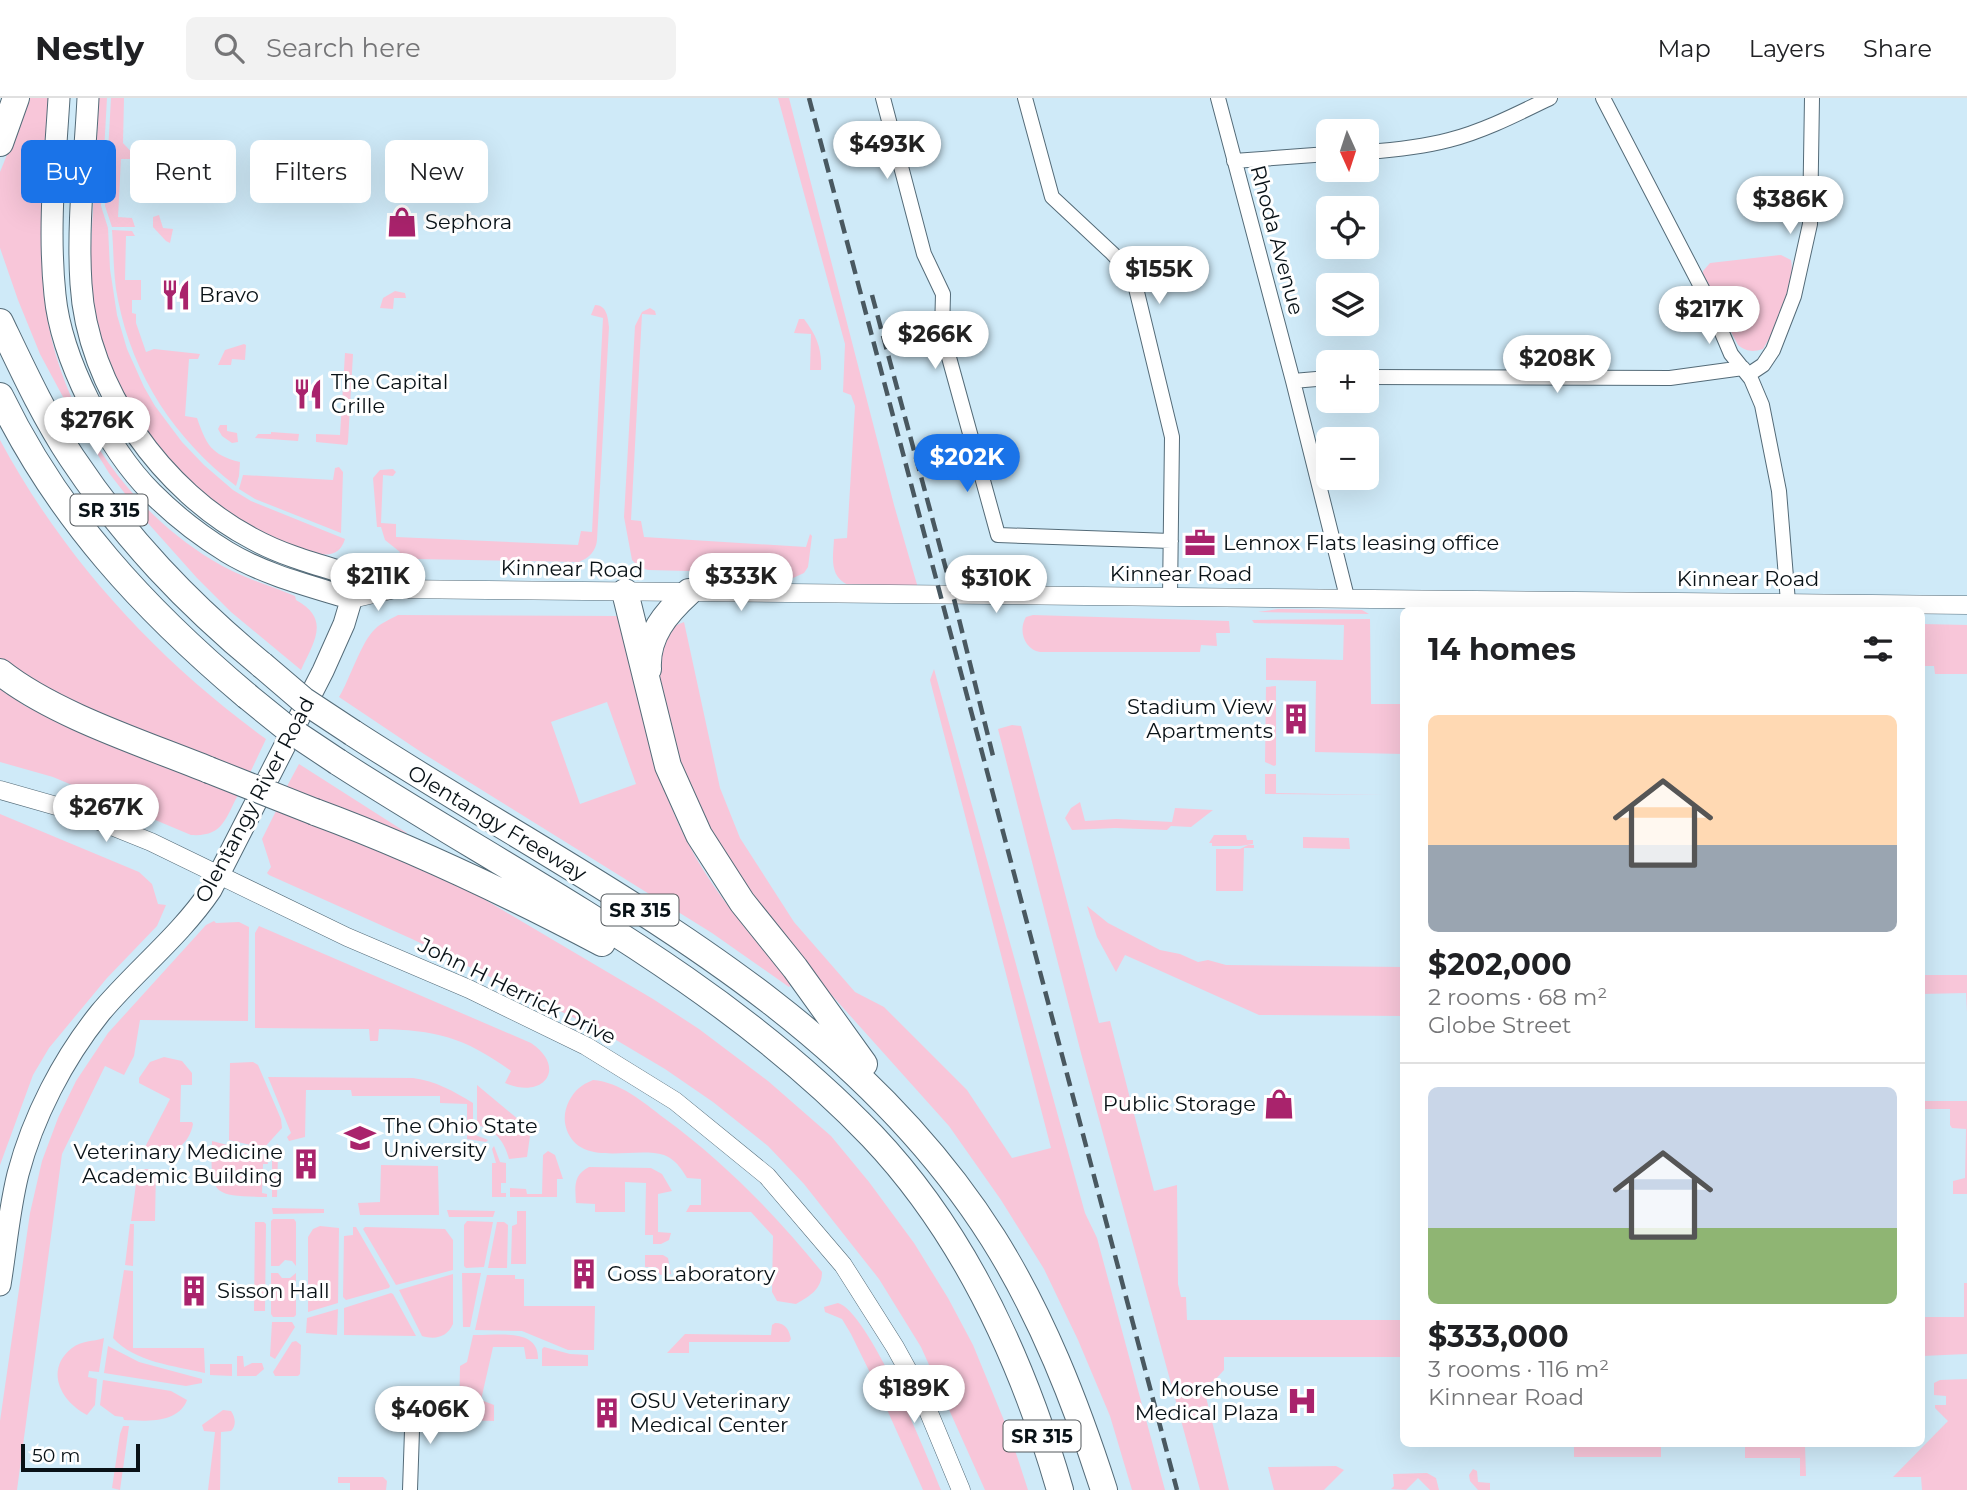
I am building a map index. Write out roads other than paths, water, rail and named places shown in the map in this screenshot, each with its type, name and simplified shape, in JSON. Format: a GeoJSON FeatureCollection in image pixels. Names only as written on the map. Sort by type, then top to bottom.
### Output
{"type":"FeatureCollection","features":[{"type":"Feature","properties":{"kind":"highway"},"geometry":{"type":"LineString","coordinates":[[0,143],[16,98]]}},
{"type":"Feature","properties":{"kind":"highway","name":"Olentangy Freeway"},"geometry":{"type":"LineString","coordinates":[[0,322],[33,390],[71,456],[114,517],[189,602],[303,700],[657,920],[753,987],[832,1050],[903,1120],[974,1210],[1032,1308],[1062,1372],[1104,1490]]}},
{"type":"Feature","properties":{"kind":"highway","name":"Olentangy Freeway"},"geometry":{"type":"LineString","coordinates":[[0,396],[43,473],[89,537],[136,594],[195,652],[284,726],[639,947],[734,1013],[805,1071],[873,1138],[928,1205],[996,1319],[1024,1382],[1060,1490]]}},
{"type":"Feature","properties":{"kind":"highway"},"geometry":{"type":"LineString","coordinates":[[625,592],[668,766],[699,835],[742,902],[795,968],[903,1120]]}},
{"type":"Feature","properties":{"kind":"highway"},"geometry":{"type":"LineString","coordinates":[[650,695],[648,662],[652,637],[672,608],[689,592]]}},
{"type":"Feature","properties":{"kind":"highway"},"geometry":{"type":"LineString","coordinates":[[0,672],[13,683],[75,715],[363,830],[467,876],[734,1013]]}},
{"type":"Feature","properties":{"kind":"main road"},"geometry":{"type":"LineString","coordinates":[[59,98],[52,240],[55,298],[69,354],[91,404],[119,453],[151,492],[190,526],[228,553],[289,580],[352,599]]}},
{"type":"Feature","properties":{"kind":"main road"},"geometry":{"type":"LineString","coordinates":[[88,98],[80,286],[90,339],[111,393],[141,441],[167,472],[200,504],[253,539],[303,560],[358,577]]}},
{"type":"Feature","properties":{"kind":"main road","name":"Olentangy River Road"},"geometry":{"type":"LineString","coordinates":[[0,1285],[19,1173],[50,1091],[100,1013],[191,918],[220,875],[319,680],[341,632],[358,577]]}},
{"type":"Feature","properties":{"kind":"street"},"geometry":{"type":"LineString","coordinates":[[883,98],[924,254],[943,294],[942,332],[998,535],[1171,541]]}},
{"type":"Feature","properties":{"kind":"street"},"geometry":{"type":"LineString","coordinates":[[1025,98],[1052,197],[1112,253],[1127,269],[1135,284],[1172,437],[1170,597]]}},
{"type":"Feature","properties":{"kind":"street","name":"Rhoda Avenue"},"geometry":{"type":"LineString","coordinates":[[1217,98],[1293,381],[1347,597]]}},
{"type":"Feature","properties":{"kind":"street"},"geometry":{"type":"LineString","coordinates":[[1379,151],[1448,141],[1488,127],[1550,98]]}},
{"type":"Feature","properties":{"kind":"street"},"geometry":{"type":"LineString","coordinates":[[1603,98],[1708,300],[1731,354],[1745,372],[1762,405],[1776,468],[1788,602]]}},
{"type":"Feature","properties":{"kind":"street"},"geometry":{"type":"LineString","coordinates":[[1379,377],[1670,378],[1745,372],[1763,365],[1773,350],[1794,296],[1810,224],[1812,98]]}},
{"type":"Feature","properties":{"kind":"street"},"geometry":{"type":"LineString","coordinates":[[1234,161],[1316,155]]}},
{"type":"Feature","properties":{"kind":"street"},"geometry":{"type":"LineString","coordinates":[[1293,381],[1316,378]]}},
{"type":"Feature","properties":{"kind":"street","name":"Kinnear Road"},"geometry":{"type":"LineString","coordinates":[[358,577],[395,589]]}},
{"type":"Feature","properties":{"kind":"street","name":"Kinnear Road"},"geometry":{"type":"LineString","coordinates":[[352,599],[395,589],[1967,605]]}},
{"type":"Feature","properties":{"kind":"street","name":"John H Herrick Drive"},"geometry":{"type":"LineString","coordinates":[[0,790],[36,799],[111,825],[347,937],[469,989],[586,1046],[675,1101],[767,1176],[843,1265],[895,1347],[922,1396],[961,1490]]}},
{"type":"Feature","properties":{"kind":"street"},"geometry":{"type":"LineString","coordinates":[[410,1490],[413,1401]]}},
{"type":"Feature","properties":{"kind":"railway"},"geometry":{"type":"LineString","coordinates":[[809,98],[1177,1490]]}},
{"type":"Feature","properties":{"kind":"railway"},"geometry":{"type":"LineString","coordinates":[[872,295],[953,595],[993,756]]}},
{"type":"Feature","properties":{"kind":"place","name":"Sephora"},"geometry":{"type":"Point","coordinates":[402,222]}},
{"type":"Feature","properties":{"kind":"place","name":"Bravo"},"geometry":{"type":"Point","coordinates":[176,295]}},
{"type":"Feature","properties":{"kind":"place","name":"The Capital Grille"},"geometry":{"type":"Point","coordinates":[308,394]}},
{"type":"Feature","properties":{"kind":"place","name":"Lennox Flats leasing office"},"geometry":{"type":"Point","coordinates":[1200,543]}},
{"type":"Feature","properties":{"kind":"place","name":"Stadium View Apartments"},"geometry":{"type":"Point","coordinates":[1296,719]}},
{"type":"Feature","properties":{"kind":"place","name":"Public Storage"},"geometry":{"type":"Point","coordinates":[1279,1104]}},
{"type":"Feature","properties":{"kind":"place","name":"The Ohio State University"},"geometry":{"type":"Point","coordinates":[360,1138]}},
{"type":"Feature","properties":{"kind":"place","name":"Veterinary Medicine Academic Building"},"geometry":{"type":"Point","coordinates":[306,1164]}},
{"type":"Feature","properties":{"kind":"place","name":"Goss Laboratory"},"geometry":{"type":"Point","coordinates":[584,1274]}},
{"type":"Feature","properties":{"kind":"place","name":"Sisson Hall"},"geometry":{"type":"Point","coordinates":[194,1291]}},
{"type":"Feature","properties":{"kind":"place","name":"Morehouse Medical Plaza"},"geometry":{"type":"Point","coordinates":[1302,1401]}},
{"type":"Feature","properties":{"kind":"place","name":"OSU Veterinary Medical Center"},"geometry":{"type":"Point","coordinates":[607,1413]}}]}
